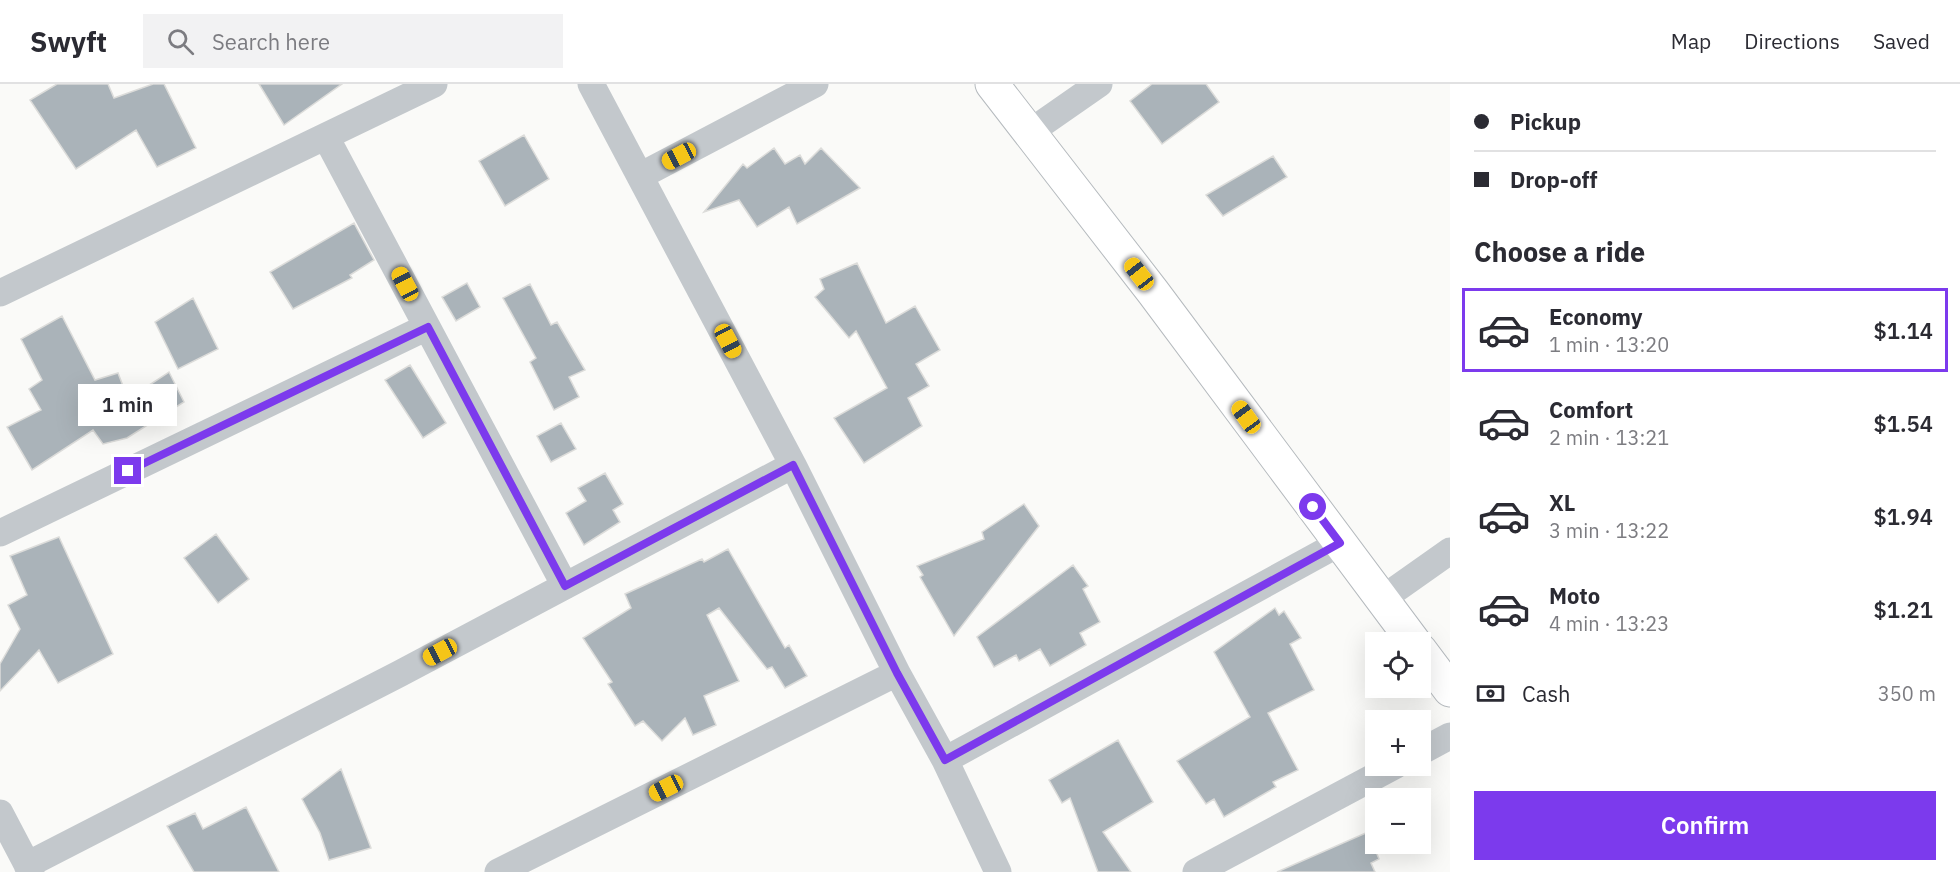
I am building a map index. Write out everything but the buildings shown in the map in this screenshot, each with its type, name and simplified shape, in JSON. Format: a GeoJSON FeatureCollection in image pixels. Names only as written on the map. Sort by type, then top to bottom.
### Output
{"type":"FeatureCollection","features":[{"type":"Feature","properties":{"kind":"main road"},"geometry":{"type":"LineString","coordinates":[[992,84],[1153,292],[1407,632]]}},
{"type":"Feature","properties":{"kind":"main road"},"geometry":{"type":"LineString","coordinates":[[1431,665],[1450,690]]}},
{"type":"Feature","properties":{"kind":"street"},"geometry":{"type":"LineString","coordinates":[[0,293],[434,84]]}},
{"type":"Feature","properties":{"kind":"street"},"geometry":{"type":"LineString","coordinates":[[591,84],[793,465],[897,673],[945,760],[998,872]]}},
{"type":"Feature","properties":{"kind":"street"},"geometry":{"type":"LineString","coordinates":[[640,176],[815,84]]}},
{"type":"Feature","properties":{"kind":"street"},"geometry":{"type":"LineString","coordinates":[[1030,132],[1100,84]]}},
{"type":"Feature","properties":{"kind":"street"},"geometry":{"type":"LineString","coordinates":[[326,137],[565,586]]}},
{"type":"Feature","properties":{"kind":"street"},"geometry":{"type":"LineString","coordinates":[[0,533],[428,327]]}},
{"type":"Feature","properties":{"kind":"street"},"geometry":{"type":"LineString","coordinates":[[0,813],[29,868],[793,465]]}},
{"type":"Feature","properties":{"kind":"street"},"geometry":{"type":"LineString","coordinates":[[945,760],[1340,543]]}},
{"type":"Feature","properties":{"kind":"street"},"geometry":{"type":"LineString","coordinates":[[1382,598],[1450,551]]}},
{"type":"Feature","properties":{"kind":"street"},"geometry":{"type":"LineString","coordinates":[[498,872],[897,673]]}},
{"type":"Feature","properties":{"kind":"street"},"geometry":{"type":"LineString","coordinates":[[1431,746],[1450,736]]}},
{"type":"Feature","properties":{"kind":"street"},"geometry":{"type":"LineString","coordinates":[[1196,872],[1375,776]]}},
{"type":"Feature","properties":{"kind":"route"},"geometry":{"type":"LineString","coordinates":[[128,471],[428,327],[565,586],[793,465],[897,673],[945,760],[1340,543],[1313,507]]}}]}
